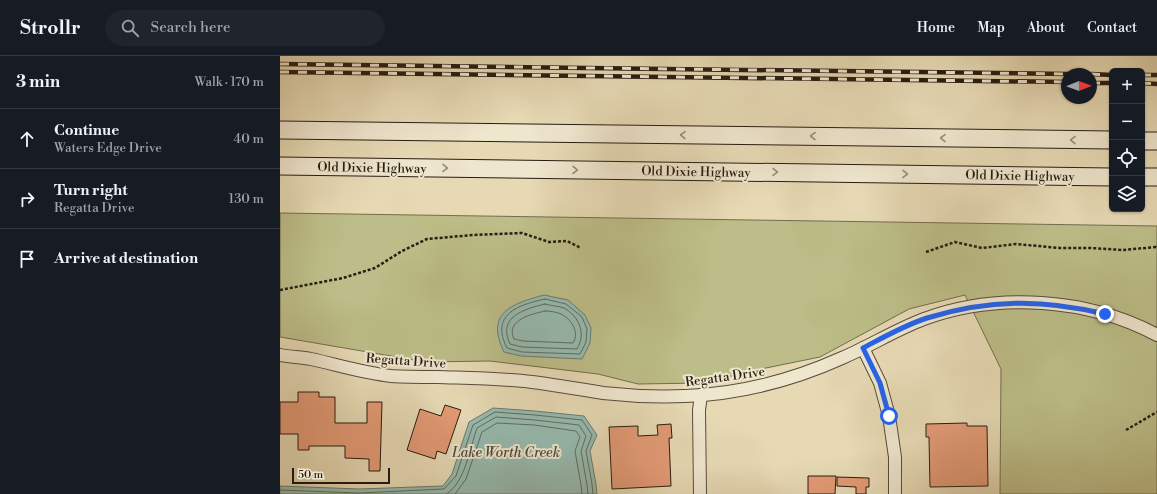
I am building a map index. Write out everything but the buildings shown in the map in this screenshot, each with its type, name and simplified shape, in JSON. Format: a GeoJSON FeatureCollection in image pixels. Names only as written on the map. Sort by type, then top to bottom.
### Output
{"type":"FeatureCollection","features":[{"type":"Feature","properties":{"kind":"main road"},"geometry":{"type":"LineString","coordinates":[[280,130],[1109,140]]}},
{"type":"Feature","properties":{"kind":"main road"},"geometry":{"type":"LineString","coordinates":[[1145,141],[1157,141]]}},
{"type":"Feature","properties":{"kind":"main road","name":"Old Dixie Highway"},"geometry":{"type":"LineString","coordinates":[[280,166],[1109,176]]}},
{"type":"Feature","properties":{"kind":"main road"},"geometry":{"type":"LineString","coordinates":[[1145,177],[1157,177]]}},
{"type":"Feature","properties":{"kind":"street","name":"Regatta Drive"},"geometry":{"type":"LineString","coordinates":[[280,355],[309,359],[359,371],[391,376],[490,378],[532,382],[606,393],[648,396],[701,395],[732,392],[772,383],[810,372],[863,348],[895,331],[926,318],[959,309],[992,304],[1026,302],[1090,310],[1127,322],[1157,335]]}},
{"type":"Feature","properties":{"kind":"street"},"geometry":{"type":"LineString","coordinates":[[863,348],[880,383],[889,416],[896,457],[895,494]]}},
{"type":"Feature","properties":{"kind":"street"},"geometry":{"type":"LineString","coordinates":[[700,494],[699,410],[701,395]]}},
{"type":"Feature","properties":{"kind":"path"},"geometry":{"type":"LineString","coordinates":[[280,290],[343,278],[374,268],[402,251],[427,239],[522,233],[549,242],[567,241],[581,248]]}},
{"type":"Feature","properties":{"kind":"path"},"geometry":{"type":"LineString","coordinates":[[926,252],[955,242],[982,248],[1016,244],[1060,248],[1123,250],[1157,248]]}},
{"type":"Feature","properties":{"kind":"path"},"geometry":{"type":"LineString","coordinates":[[1126,430],[1157,412]]}},
{"type":"Feature","properties":{"kind":"green space"},"geometry":{"type":"Polygon","coordinates":[[[280,213],[1157,226],[1157,494],[1000,494],[1001,369],[965,295],[909,309],[820,357],[702,383],[638,384],[598,374],[490,361],[426,362],[280,337],[280,213]]]}},
{"type":"Feature","properties":{"kind":"water"},"geometry":{"type":"Polygon","coordinates":[[[544,295],[568,300],[585,315],[591,328],[590,343],[582,359],[521,356],[504,352],[499,339],[498,328],[500,319],[504,312],[521,302],[544,295]]]}},
{"type":"Feature","properties":{"kind":"water","name":"Lake Worth Creek"},"geometry":{"type":"Polygon","coordinates":[[[493,408],[584,416],[597,435],[590,451],[597,494],[280,494],[280,486],[359,489],[443,486],[452,474],[469,422],[493,408]]]}},
{"type":"Feature","properties":{"kind":"railway"},"geometry":{"type":"LineString","coordinates":[[280,64],[1061,74]]}},
{"type":"Feature","properties":{"kind":"railway"},"geometry":{"type":"LineString","coordinates":[[280,72],[1061,82]]}},
{"type":"Feature","properties":{"kind":"railway"},"geometry":{"type":"LineString","coordinates":[[1097,74],[1109,75]]}},
{"type":"Feature","properties":{"kind":"railway"},"geometry":{"type":"LineString","coordinates":[[1145,75],[1157,75]]}},
{"type":"Feature","properties":{"kind":"railway"},"geometry":{"type":"LineString","coordinates":[[1097,83],[1109,83]]}},
{"type":"Feature","properties":{"kind":"railway"},"geometry":{"type":"LineString","coordinates":[[1145,83],[1157,84]]}},
{"type":"Feature","properties":{"kind":"route"},"geometry":{"type":"LineString","coordinates":[[889,416],[880,383],[863,348],[895,331],[926,318],[959,309],[992,304],[1026,302],[1049,304],[1105,314]]}}]}
